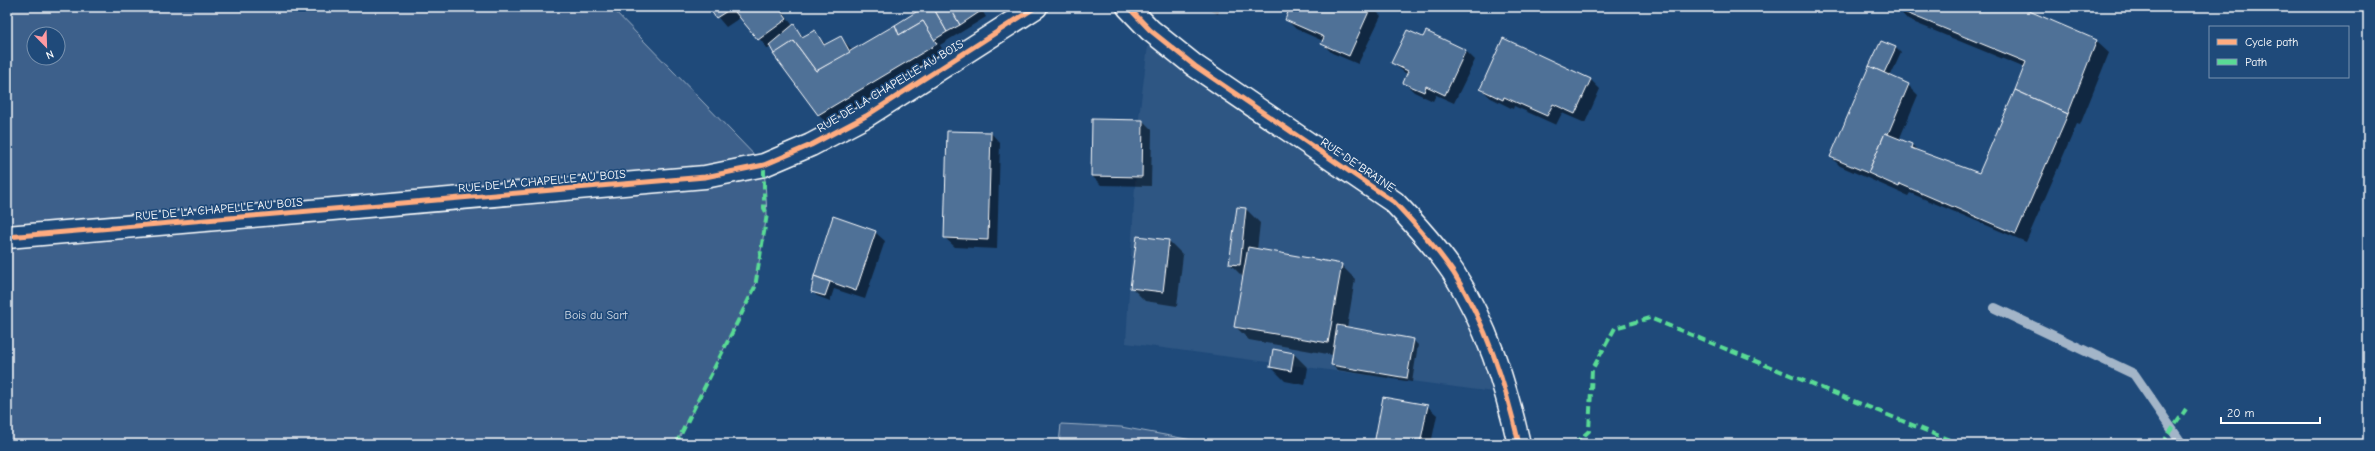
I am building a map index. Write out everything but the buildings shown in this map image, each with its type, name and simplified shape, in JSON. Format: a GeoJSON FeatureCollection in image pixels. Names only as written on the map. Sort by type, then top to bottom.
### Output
{"type":"FeatureCollection","features":[{"type":"Feature","properties":{"kind":"street","name":"RUE DE LA CHAPELLE AU BOIS"},"geometry":{"type":"LineString","coordinates":[[7,237],[705,177],[764,165],[811,146],[866,116],[1036,7]]}},
{"type":"Feature","properties":{"kind":"street","name":"RUE DE BRAINE"},"geometry":{"type":"LineString","coordinates":[[1128,7],[1150,30],[1195,66],[1394,202],[1421,231],[1453,272],[1478,316],[1499,366],[1519,444]]}},
{"type":"Feature","properties":{"kind":"shaded area"},"geometry":{"type":"Polygon","coordinates":[[[1150,30],[1421,231],[1508,394],[1126,343],[1139,117],[1150,30]]]}},
{"type":"Feature","properties":{"kind":"green space","name":"Bois du Sart"},"geometry":{"type":"Polygon","coordinates":[[[7,7],[611,7],[764,165],[767,214],[755,287],[676,444],[7,444],[7,7]]]}},
{"type":"Feature","properties":{"kind":"green space"},"geometry":{"type":"Polygon","coordinates":[[[1061,424],[1121,427],[1214,444],[1059,444],[1061,424]]]}},
{"type":"Feature","properties":{"kind":"waterway"},"geometry":{"type":"LineString","coordinates":[[1995,308],[2134,374],[2182,444]]}},
{"type":"Feature","properties":{"kind":"marked path"},"geometry":{"type":"LineString","coordinates":[[676,444],[755,287],[767,214],[764,208],[764,165]]}},
{"type":"Feature","properties":{"kind":"marked path"},"geometry":{"type":"LineString","coordinates":[[1575,444],[1589,431],[1592,370],[1615,328],[1650,318],[1959,444]]}},
{"type":"Feature","properties":{"kind":"marked path"},"geometry":{"type":"LineString","coordinates":[[2162,444],[2186,409]]}},
{"type":"Feature","properties":{"kind":"cycle path"},"geometry":{"type":"LineString","coordinates":[[7,237],[705,177],[764,165],[811,145],[866,116],[1036,7]]}},
{"type":"Feature","properties":{"kind":"cycle path"},"geometry":{"type":"LineString","coordinates":[[1128,7],[1150,30],[1195,66],[1394,202],[1417,227],[1453,272],[1476,313],[1494,355],[1508,399],[1519,444]]}}]}
